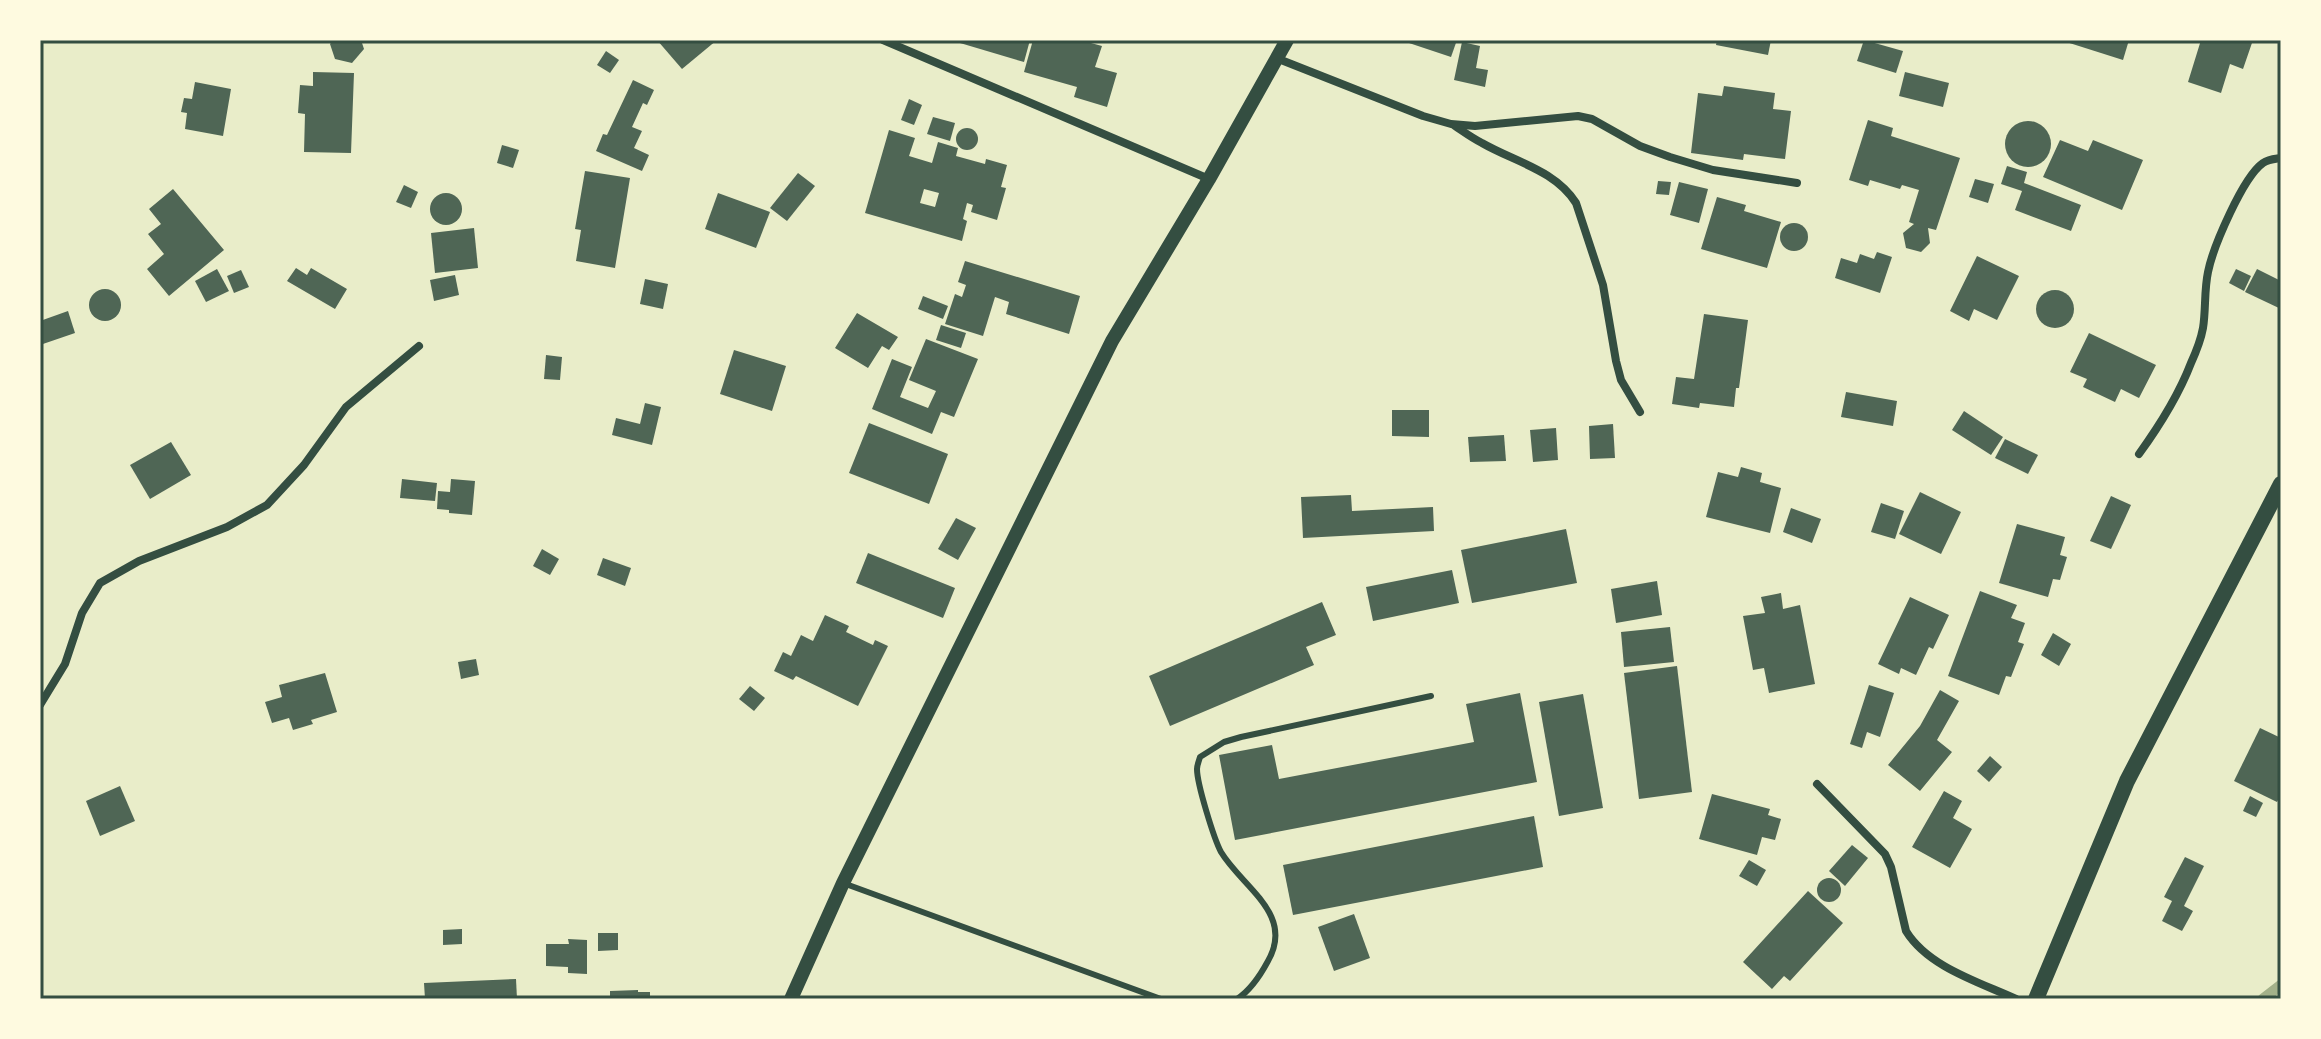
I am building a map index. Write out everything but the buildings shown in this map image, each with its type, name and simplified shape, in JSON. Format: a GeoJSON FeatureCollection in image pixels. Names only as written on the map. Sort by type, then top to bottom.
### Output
{"type":"FeatureCollection","features":[{"type":"Feature","properties":{"kind":"main road"},"geometry":{"type":"LineString","coordinates":[[2036,999],[2127,781],[2281,484]]}},
{"type":"Feature","properties":{"kind":"street"},"geometry":{"type":"LineString","coordinates":[[883,40],[1209,179]]}},
{"type":"Feature","properties":{"kind":"street"},"geometry":{"type":"LineString","coordinates":[[791,999],[843,883],[1112,341],[1209,179],[1287,40]]}},
{"type":"Feature","properties":{"kind":"street"},"geometry":{"type":"LineString","coordinates":[[1276,58],[1451,124],[1475,126],[1578,116],[1592,119],[1640,146],[1670,157],[1713,170],[1797,183]]}},
{"type":"Feature","properties":{"kind":"street"},"geometry":{"type":"LineString","coordinates":[[1451,124],[1482,144],[1532,166],[1558,181],[1569,192],[1582,218],[1603,285],[1621,380],[1640,412]]}},
{"type":"Feature","properties":{"kind":"street"},"geometry":{"type":"LineString","coordinates":[[2139,454],[2163,422],[2191,364],[2203,330],[2208,270],[2216,245],[2239,197],[2254,171],[2264,162],[2281,158]]}},
{"type":"Feature","properties":{"kind":"street"},"geometry":{"type":"LineString","coordinates":[[40,705],[65,664],[82,613],[100,583],[139,561],[227,527],[267,505],[304,465],[346,407],[419,346]]}},
{"type":"Feature","properties":{"kind":"street"},"geometry":{"type":"LineString","coordinates":[[1817,784],[1885,854],[1906,931],[1912,940],[1955,972],[2016,999]]}},
{"type":"Feature","properties":{"kind":"lane"},"geometry":{"type":"LineString","coordinates":[[1237,999],[1263,972],[1273,954],[1277,935],[1271,914],[1222,854],[1213,834],[1197,769],[1200,757],[1224,742],[1241,737],[1431,696]]}},
{"type":"Feature","properties":{"kind":"lane"},"geometry":{"type":"LineString","coordinates":[[843,883],[1161,999]]}},
{"type":"Feature","properties":{"kind":"waterway"},"geometry":{"type":"LineString","coordinates":[[2263,999],[2281,985]]}}]}
